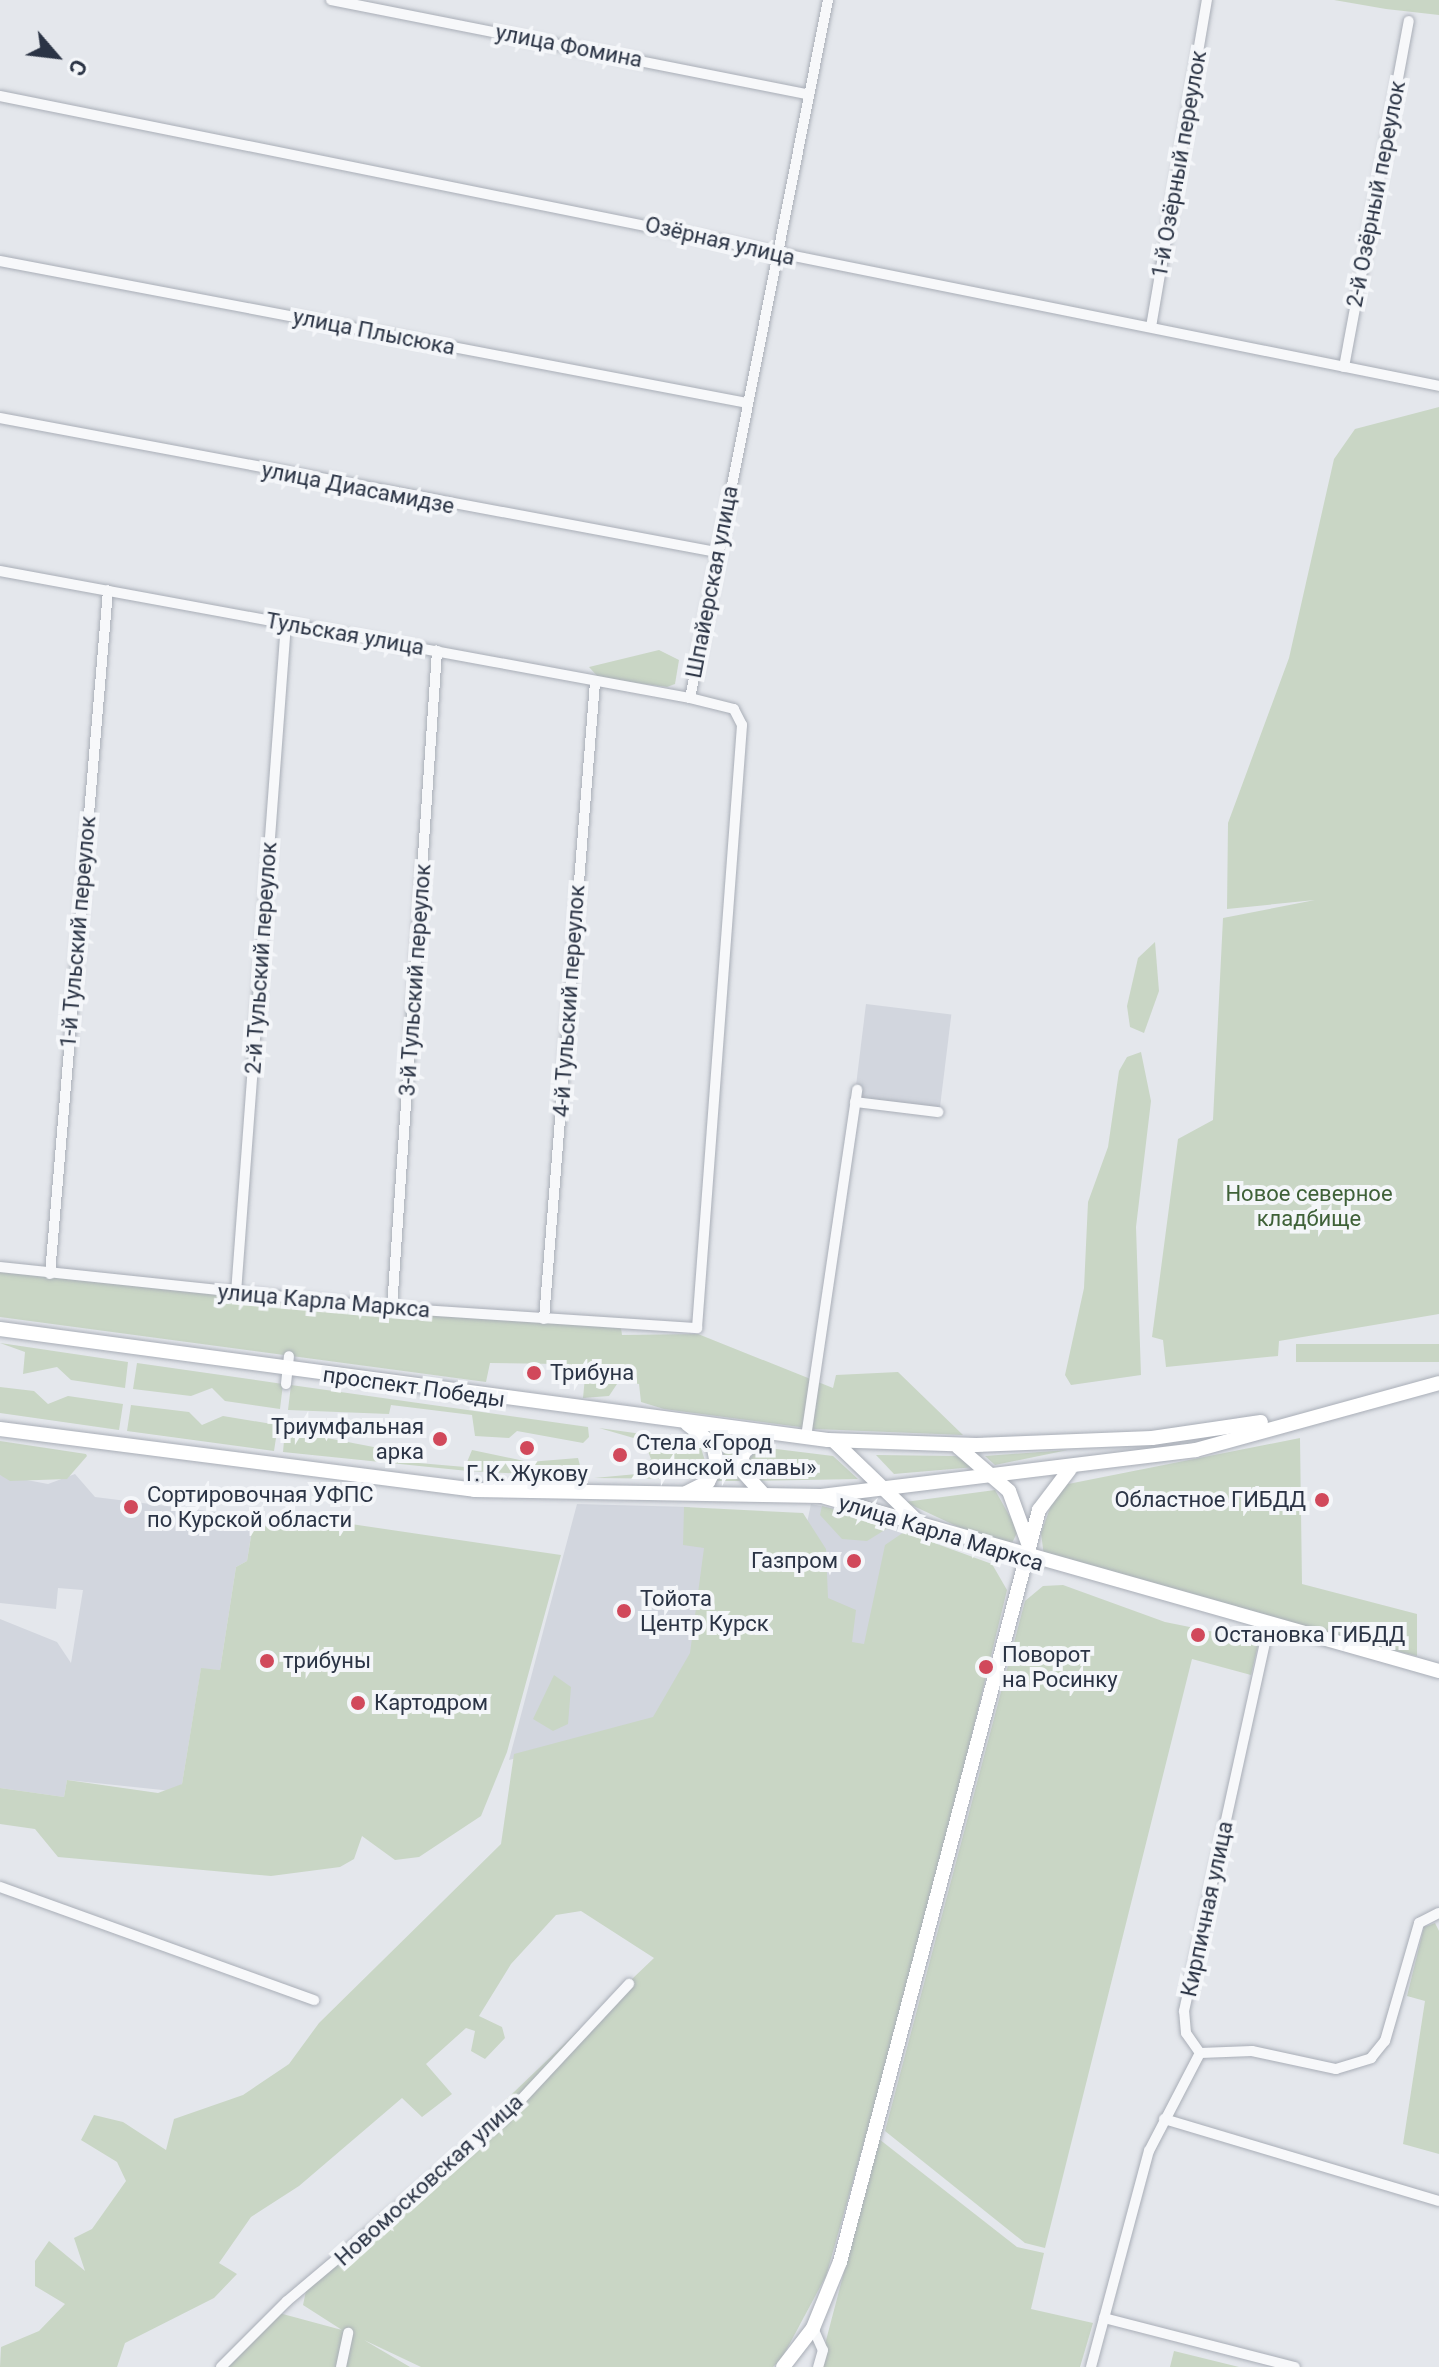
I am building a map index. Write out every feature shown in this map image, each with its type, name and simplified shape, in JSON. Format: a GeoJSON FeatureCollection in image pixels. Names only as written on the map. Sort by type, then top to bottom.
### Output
{"type":"FeatureCollection","features":[{"type":"Feature","properties":{"kind":"main road","name":"проспект Победы"},"geometry":{"type":"LineString","coordinates":[[0,1329],[828,1440],[954,1445],[1152,1438],[1301,1417]]}},
{"type":"Feature","properties":{"kind":"main road","name":"улица Карла Маркса"},"geometry":{"type":"LineString","coordinates":[[821,1496],[997,1478],[1196,1450],[1301,1417],[1439,1383]]}},
{"type":"Feature","properties":{"kind":"main road"},"geometry":{"type":"LineString","coordinates":[[678,1496],[708,1482],[717,1464],[713,1444],[682,1421]]}},
{"type":"Feature","properties":{"kind":"main road"},"geometry":{"type":"LineString","coordinates":[[0,1429],[474,1490],[678,1496],[821,1496]]}},
{"type":"Feature","properties":{"kind":"main road"},"geometry":{"type":"LineString","coordinates":[[764,1495],[739,1467],[744,1452],[768,1432]]}},
{"type":"Feature","properties":{"kind":"main road"},"geometry":{"type":"LineString","coordinates":[[828,1440],[849,1449],[921,1523]]}},
{"type":"Feature","properties":{"kind":"main road"},"geometry":{"type":"LineString","coordinates":[[954,1445],[997,1478],[1024,1519],[1031,1561]]}},
{"type":"Feature","properties":{"kind":"main road"},"geometry":{"type":"LineString","coordinates":[[783,2367],[813,2328],[880,2123],[1031,1561],[1046,1492],[1070,1469]]}},
{"type":"Feature","properties":{"kind":"main road","name":"улица Карла Маркса"},"geometry":{"type":"LineString","coordinates":[[821,1496],[921,1523],[1031,1561],[1439,1671]]}},
{"type":"Feature","properties":{"kind":"street","name":"улица Фомина"},"geometry":{"type":"LineString","coordinates":[[331,0],[807,94]]}},
{"type":"Feature","properties":{"kind":"street","name":"Шпайерская улица"},"geometry":{"type":"LineString","coordinates":[[697,1328],[742,725],[734,709],[690,698],[774,255],[828,0]]}},
{"type":"Feature","properties":{"kind":"street","name":"1-й Озёрный переулок"},"geometry":{"type":"LineString","coordinates":[[1151,327],[1207,0]]}},
{"type":"Feature","properties":{"kind":"street","name":"2-й Озёрный переулок"},"geometry":{"type":"LineString","coordinates":[[1344,367],[1409,21]]}},
{"type":"Feature","properties":{"kind":"street","name":"Озёрная улица"},"geometry":{"type":"LineString","coordinates":[[0,96],[774,255],[1439,386]]}},
{"type":"Feature","properties":{"kind":"street","name":"улица Плысюка"},"geometry":{"type":"LineString","coordinates":[[0,261],[747,403]]}},
{"type":"Feature","properties":{"kind":"street","name":"улица Диасамидзе"},"geometry":{"type":"LineString","coordinates":[[0,418],[716,552]]}},
{"type":"Feature","properties":{"kind":"street","name":"Тульская улица"},"geometry":{"type":"LineString","coordinates":[[0,571],[690,698]]}},
{"type":"Feature","properties":{"kind":"street","name":"1-й Тульский переулок"},"geometry":{"type":"LineString","coordinates":[[50,1274],[108,590]]}},
{"type":"Feature","properties":{"kind":"street","name":"2-й Тульский переулок"},"geometry":{"type":"LineString","coordinates":[[236,1293],[286,624]]}},
{"type":"Feature","properties":{"kind":"street","name":"3-й Тульский переулок"},"geometry":{"type":"LineString","coordinates":[[392,1308],[437,651]]}},
{"type":"Feature","properties":{"kind":"street","name":"4-й Тульский переулок"},"geometry":{"type":"LineString","coordinates":[[544,1319],[595,682]]}},
{"type":"Feature","properties":{"kind":"street"},"geometry":{"type":"LineString","coordinates":[[806,1437],[856,1096],[938,1112]]}},
{"type":"Feature","properties":{"kind":"street","name":"улица Карла Маркса"},"geometry":{"type":"LineString","coordinates":[[0,1267],[392,1308],[697,1328]]}},
{"type":"Feature","properties":{"kind":"street","name":"Кирпичная улица"},"geometry":{"type":"LineString","coordinates":[[1200,2053],[1186,2033],[1184,2011],[1269,1625]]}},
{"type":"Feature","properties":{"kind":"street"},"geometry":{"type":"LineString","coordinates":[[0,1887],[314,2000]]}},
{"type":"Feature","properties":{"kind":"street"},"geometry":{"type":"LineString","coordinates":[[1091,2367],[1164,2119],[1200,2053],[1252,2051],[1336,2069],[1371,2058],[1385,2041],[1419,1923],[1439,1913]]}},
{"type":"Feature","properties":{"kind":"street","name":"Новомосковская улица"},"geometry":{"type":"LineString","coordinates":[[221,2367],[287,2301],[503,2119],[629,1984]]}},
{"type":"Feature","properties":{"kind":"street"},"geometry":{"type":"LineString","coordinates":[[1164,2119],[1439,2201]]}},
{"type":"Feature","properties":{"kind":"street"},"geometry":{"type":"LineString","coordinates":[[1104,2318],[1295,2367]]}},
{"type":"Feature","properties":{"kind":"street"},"geometry":{"type":"LineString","coordinates":[[813,2328],[823,2350],[818,2367]]}},
{"type":"Feature","properties":{"kind":"street"},"geometry":{"type":"LineString","coordinates":[[341,2367],[348,2333]]}},
{"type":"Feature","properties":{"kind":"shaded area"},"geometry":{"type":"Polygon","coordinates":[[[866,1004],[951,1014],[939,1113],[854,1102],[866,1004]]]}},
{"type":"Feature","properties":{"kind":"shaded area"},"geometry":{"type":"Polygon","coordinates":[[[75,1474],[95,1497],[254,1517],[247,1561],[236,1567],[220,1670],[201,1669],[182,1784],[172,1791],[67,1780],[64,1797],[0,1788],[0,1619],[57,1642],[71,1663],[83,1590],[58,1588],[56,1609],[0,1603],[0,1475],[48,1484],[75,1474]]]}},
{"type":"Feature","properties":{"kind":"shaded area"},"geometry":{"type":"Polygon","coordinates":[[[577,1504],[690,1507],[688,1541],[708,1542],[695,1653],[655,1721],[509,1760],[577,1504]]]}},
{"type":"Feature","properties":{"kind":"shaded area"},"geometry":{"type":"Polygon","coordinates":[[[811,1504],[907,1524],[879,1654],[783,1634],[811,1504]]]}},
{"type":"Feature","properties":{"kind":"green space"},"geometry":{"type":"Polygon","coordinates":[[[1334,0],[1439,0],[1439,15],[1386,9],[1334,0]]]}},
{"type":"Feature","properties":{"kind":"green space","name":"Новое северное кладбище"},"geometry":{"type":"Polygon","coordinates":[[[1439,407],[1439,1314],[1279,1341],[1278,1356],[1166,1367],[1163,1340],[1152,1337],[1178,1139],[1213,1120],[1223,918],[1315,900],[1227,909],[1228,823],[1289,658],[1334,459],[1355,429],[1439,407]]]}},
{"type":"Feature","properties":{"kind":"green space"},"geometry":{"type":"Polygon","coordinates":[[[659,650],[679,660],[675,684],[667,687],[599,678],[589,667],[659,650]]]}},
{"type":"Feature","properties":{"kind":"green space"},"geometry":{"type":"Polygon","coordinates":[[[1155,942],[1159,991],[1144,1033],[1130,1027],[1127,1006],[1138,958],[1155,942]]]}},
{"type":"Feature","properties":{"kind":"green space"},"geometry":{"type":"Polygon","coordinates":[[[1141,1052],[1151,1101],[1136,1227],[1141,1375],[1071,1385],[1065,1375],[1084,1288],[1088,1202],[1108,1147],[1119,1071],[1127,1057],[1141,1052]]]}},
{"type":"Feature","properties":{"kind":"green space"},"geometry":{"type":"Polygon","coordinates":[[[0,1271],[621,1328],[622,1335],[698,1334],[833,1388],[836,1375],[898,1372],[963,1435],[815,1429],[664,1409],[641,1402],[639,1384],[619,1381],[609,1396],[583,1398],[585,1377],[564,1373],[561,1364],[490,1363],[486,1382],[0,1317],[0,1271]]]}},
{"type":"Feature","properties":{"kind":"green space"},"geometry":{"type":"Polygon","coordinates":[[[0,1343],[128,1362],[125,1388],[71,1380],[57,1367],[23,1374],[25,1352],[0,1343]]]}},
{"type":"Feature","properties":{"kind":"green space"},"geometry":{"type":"Polygon","coordinates":[[[1296,1344],[1439,1344],[1439,1362],[1296,1362],[1296,1344]]]}},
{"type":"Feature","properties":{"kind":"green space"},"geometry":{"type":"Polygon","coordinates":[[[137,1363],[283,1384],[280,1409],[225,1401],[212,1388],[191,1396],[133,1389],[137,1363]]]}},
{"type":"Feature","properties":{"kind":"green space"},"geometry":{"type":"Polygon","coordinates":[[[291,1385],[588,1427],[589,1437],[583,1443],[517,1431],[509,1438],[475,1436],[472,1415],[391,1405],[389,1414],[288,1410],[291,1385]]]}},
{"type":"Feature","properties":{"kind":"green space"},"geometry":{"type":"Polygon","coordinates":[[[0,1387],[34,1391],[48,1404],[68,1396],[123,1404],[119,1430],[0,1413],[0,1387]]]}},
{"type":"Feature","properties":{"kind":"green space"},"geometry":{"type":"Polygon","coordinates":[[[131,1405],[189,1412],[202,1425],[223,1416],[278,1425],[274,1451],[127,1431],[131,1405]]]}},
{"type":"Feature","properties":{"kind":"green space"},"geometry":{"type":"Polygon","coordinates":[[[599,1428],[699,1442],[707,1467],[696,1479],[594,1478],[637,1474],[651,1459],[644,1441],[599,1428]]]}},
{"type":"Feature","properties":{"kind":"green space"},"geometry":{"type":"Polygon","coordinates":[[[285,1430],[384,1449],[384,1460],[465,1467],[472,1450],[529,1462],[578,1458],[583,1477],[468,1471],[283,1452],[285,1430]]]}},
{"type":"Feature","properties":{"kind":"green space"},"geometry":{"type":"Polygon","coordinates":[[[1300,1438],[1302,1584],[1417,1614],[1417,1656],[1173,1599],[1044,1556],[1041,1533],[1058,1486],[1300,1438]]]}},
{"type":"Feature","properties":{"kind":"green space"},"geometry":{"type":"Polygon","coordinates":[[[0,1441],[87,1456],[67,1479],[10,1481],[0,1475],[0,1441]]]}},
{"type":"Feature","properties":{"kind":"green space"},"geometry":{"type":"Polygon","coordinates":[[[720,1442],[742,1445],[733,1465],[740,1481],[717,1481],[725,1461],[720,1442]]]}},
{"type":"Feature","properties":{"kind":"green space"},"geometry":{"type":"Polygon","coordinates":[[[760,1447],[833,1456],[858,1479],[753,1481],[747,1461],[760,1447]]]}},
{"type":"Feature","properties":{"kind":"green space"},"geometry":{"type":"Polygon","coordinates":[[[1068,1450],[995,1465],[985,1456],[1068,1450]]]}},
{"type":"Feature","properties":{"kind":"green space"},"geometry":{"type":"Polygon","coordinates":[[[876,1455],[956,1456],[975,1467],[894,1474],[876,1455]]]}},
{"type":"Feature","properties":{"kind":"green space"},"geometry":{"type":"Polygon","coordinates":[[[995,1490],[1018,1531],[1012,1543],[984,1539],[905,1502],[995,1490]]]}},
{"type":"Feature","properties":{"kind":"green space"},"geometry":{"type":"Polygon","coordinates":[[[822,1506],[886,1522],[888,1528],[867,1541],[842,1539],[820,1515],[822,1506]]]}},
{"type":"Feature","properties":{"kind":"green space"},"geometry":{"type":"Polygon","coordinates":[[[684,1507],[803,1513],[826,1549],[828,1598],[856,1610],[852,1642],[864,1644],[885,1545],[904,1532],[992,1564],[1007,1590],[923,1936],[826,2276],[782,2358],[773,2367],[421,2367],[364,2340],[410,2367],[222,2367],[279,2313],[342,2330],[303,2305],[306,2291],[654,1958],[581,1911],[556,1915],[511,1964],[479,2016],[502,2027],[505,2038],[485,2059],[471,2051],[475,2031],[466,2028],[426,2064],[452,2094],[422,2117],[402,2098],[299,2186],[251,2217],[219,2263],[237,2274],[214,2298],[125,2343],[117,2367],[0,2367],[1,2347],[39,2331],[65,2304],[35,2286],[35,2261],[49,2241],[85,2271],[74,2238],[92,2229],[126,2181],[117,2162],[81,2140],[94,2115],[123,2122],[166,2150],[174,2119],[243,2095],[289,2064],[319,2023],[501,1844],[514,1754],[653,1717],[690,1653],[704,1548],[683,1545],[684,1507]]]}},
{"type":"Feature","properties":{"kind":"green space","name":"Картодром"},"geometry":{"type":"Polygon","coordinates":[[[290,1515],[561,1555],[507,1752],[481,1816],[419,1857],[395,1860],[362,1836],[354,1859],[340,1867],[271,1876],[58,1857],[35,1829],[0,1824],[0,1788],[64,1797],[67,1780],[158,1793],[182,1784],[201,1668],[220,1670],[236,1567],[247,1561],[253,1524],[287,1530],[290,1515]]]}},
{"type":"Feature","properties":{"kind":"green space"},"geometry":{"type":"Polygon","coordinates":[[[1063,1585],[1165,1622],[1259,1641],[1251,1675],[1192,1659],[1045,2248],[1025,2243],[885,2131],[1025,1601],[1043,1586],[1063,1585]]]}},
{"type":"Feature","properties":{"kind":"green space"},"geometry":{"type":"Polygon","coordinates":[[[554,1675],[571,1687],[568,1724],[553,1731],[533,1719],[554,1675]]]}},
{"type":"Feature","properties":{"kind":"green space"},"geometry":{"type":"Polygon","coordinates":[[[1435,1923],[1439,1931],[1439,2154],[1403,2144],[1425,2001],[1407,1996],[1424,1927],[1435,1923]]]}},
{"type":"Feature","properties":{"kind":"green space"},"geometry":{"type":"Polygon","coordinates":[[[879,2139],[1017,2247],[1044,2253],[1031,2309],[1093,2323],[1080,2367],[819,2367],[879,2139]]]}},
{"type":"Feature","properties":{"kind":"green space"},"geometry":{"type":"Polygon","coordinates":[[[1174,2351],[1239,2367],[1170,2367],[1174,2351]]]}},
{"type":"Feature","properties":{"kind":"place","name":"Трибуна"},"geometry":{"type":"Point","coordinates":[534,1373]}},
{"type":"Feature","properties":{"kind":"place","name":"Триумфальная арка"},"geometry":{"type":"Point","coordinates":[440,1439]}},
{"type":"Feature","properties":{"kind":"place","name":"Г. К. Жукову"},"geometry":{"type":"Point","coordinates":[527,1448]}},
{"type":"Feature","properties":{"kind":"place","name":"Стела «Город воинской славы»"},"geometry":{"type":"Point","coordinates":[620,1455]}},
{"type":"Feature","properties":{"kind":"place","name":"Областное ГИБДД"},"geometry":{"type":"Point","coordinates":[1322,1500]}},
{"type":"Feature","properties":{"kind":"place","name":"Сортировочная УФПС по Курской области"},"geometry":{"type":"Point","coordinates":[131,1507]}},
{"type":"Feature","properties":{"kind":"place","name":"Газпром"},"geometry":{"type":"Point","coordinates":[854,1561]}},
{"type":"Feature","properties":{"kind":"place","name":"Тойота Центр Курск"},"geometry":{"type":"Point","coordinates":[624,1611]}},
{"type":"Feature","properties":{"kind":"place","name":"Остановка ГИБДД"},"geometry":{"type":"Point","coordinates":[1198,1635]}},
{"type":"Feature","properties":{"kind":"place","name":"трибуны"},"geometry":{"type":"Point","coordinates":[267,1661]}},
{"type":"Feature","properties":{"kind":"place","name":"Поворот на Росинку"},"geometry":{"type":"Point","coordinates":[986,1667]}},
{"type":"Feature","properties":{"kind":"place","name":"Картодром"},"geometry":{"type":"Point","coordinates":[358,1703]}}]}
